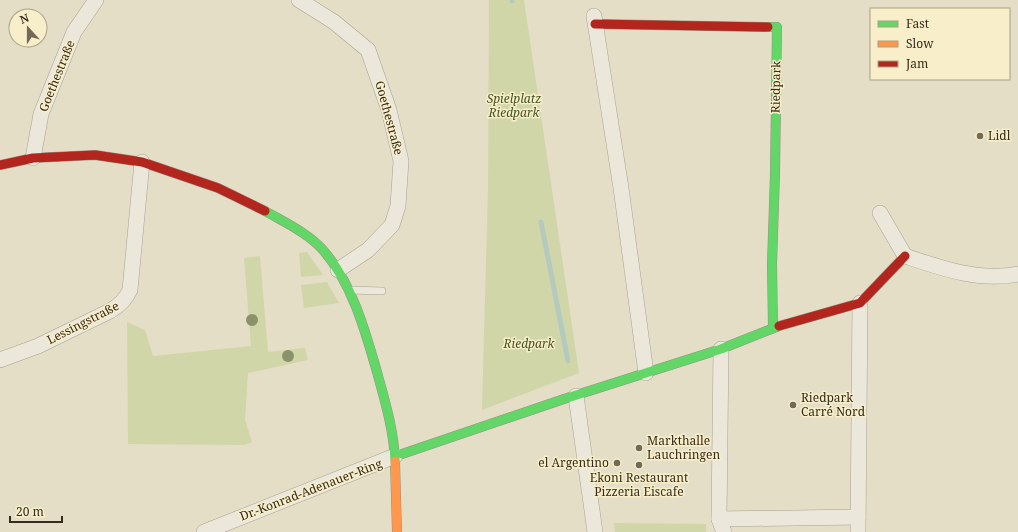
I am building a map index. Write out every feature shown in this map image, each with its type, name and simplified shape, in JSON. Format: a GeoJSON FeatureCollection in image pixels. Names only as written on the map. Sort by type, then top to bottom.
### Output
{"type":"FeatureCollection","features":[{"type":"Feature","properties":{"kind":"street","name":"Goethestraße"},"geometry":{"type":"LineString","coordinates":[[33,158],[41,114],[74,32],[96,0]]}},
{"type":"Feature","properties":{"kind":"street","name":"Goethestraße"},"geometry":{"type":"LineString","coordinates":[[299,0],[334,22],[368,50],[389,110],[401,161],[398,206],[392,225],[368,250],[338,270]]}},
{"type":"Feature","properties":{"kind":"street","name":"Riedpark"},"geometry":{"type":"LineString","coordinates":[[646,373],[621,188],[594,19],[777,28],[772,264],[773,328]]}},
{"type":"Feature","properties":{"kind":"street","name":"Dr.-Konrad-Adenauer-Ring"},"geometry":{"type":"LineString","coordinates":[[0,165],[33,158],[95,155],[142,162],[182,174],[218,188],[264,210],[301,232],[322,249],[338,270],[356,308],[370,348],[388,410],[399,455],[397,532]]}},
{"type":"Feature","properties":{"kind":"street","name":"Lessingstraße"},"geometry":{"type":"LineString","coordinates":[[0,360],[38,346],[121,305],[130,290],[142,162]]}},
{"type":"Feature","properties":{"kind":"street"},"geometry":{"type":"LineString","coordinates":[[880,213],[905,256],[938,267],[973,276],[1018,274]]}},
{"type":"Feature","properties":{"kind":"street"},"geometry":{"type":"LineString","coordinates":[[399,455],[721,349],[773,328],[860,303],[905,256]]}},
{"type":"Feature","properties":{"kind":"street"},"geometry":{"type":"LineString","coordinates":[[721,349],[721,525],[858,525],[860,303]]}},
{"type":"Feature","properties":{"kind":"street"},"geometry":{"type":"LineString","coordinates":[[576,396],[595,532]]}},
{"type":"Feature","properties":{"kind":"street","name":"Dr.-Konrad-Adenauer-Ring"},"geometry":{"type":"LineString","coordinates":[[204,532],[399,455]]}},
{"type":"Feature","properties":{"kind":"lane"},"geometry":{"type":"LineString","coordinates":[[348,290],[382,291]]}},
{"type":"Feature","properties":{"kind":"green space","name":"Riedpark"},"geometry":{"type":"Polygon","coordinates":[[[489,0],[524,0],[579,373],[482,410],[488,186],[489,0]]]}},
{"type":"Feature","properties":{"kind":"green space"},"geometry":{"type":"Polygon","coordinates":[[[307,252],[323,275],[301,277],[299,253],[307,252]]]}},
{"type":"Feature","properties":{"kind":"green space"},"geometry":{"type":"Polygon","coordinates":[[[260,256],[268,352],[305,348],[308,360],[248,373],[245,420],[252,442],[244,445],[128,444],[127,322],[145,330],[153,356],[251,346],[244,258],[260,256]]]}},
{"type":"Feature","properties":{"kind":"green space"},"geometry":{"type":"Polygon","coordinates":[[[327,282],[339,303],[304,308],[301,285],[327,282]]]}},
{"type":"Feature","properties":{"kind":"green space"},"geometry":{"type":"Polygon","coordinates":[[[614,523],[706,524],[706,532],[615,532],[614,523]]]}},
{"type":"Feature","properties":{"kind":"waterway"},"geometry":{"type":"LineString","coordinates":[[541,222],[568,361]]}},
{"type":"Feature","properties":{"kind":"traffic: fast"},"geometry":{"type":"LineString","coordinates":[[768,27],[777,27],[772,264],[773,328]]}},
{"type":"Feature","properties":{"kind":"traffic: fast"},"geometry":{"type":"LineString","coordinates":[[265,211],[296,228],[317,244],[333,263],[350,292],[362,324],[389,416],[395,461]]}},
{"type":"Feature","properties":{"kind":"traffic: fast"},"geometry":{"type":"LineString","coordinates":[[402,454],[564,399],[721,349],[779,326]]}},
{"type":"Feature","properties":{"kind":"traffic: slow"},"geometry":{"type":"LineString","coordinates":[[395,461],[397,532]]}},
{"type":"Feature","properties":{"kind":"traffic: jam"},"geometry":{"type":"LineString","coordinates":[[595,24],[768,27]]}},
{"type":"Feature","properties":{"kind":"traffic: jam"},"geometry":{"type":"LineString","coordinates":[[0,165],[33,158],[95,155],[142,162],[218,188],[265,211]]}},
{"type":"Feature","properties":{"kind":"traffic: jam"},"geometry":{"type":"LineString","coordinates":[[779,326],[860,303],[905,256]]}},
{"type":"Feature","properties":{"kind":"place","name":"Lidl"},"geometry":{"type":"Point","coordinates":[980,136]}},
{"type":"Feature","properties":{"kind":"place","name":"Riedpark Carré Nord"},"geometry":{"type":"Point","coordinates":[793,405]}},
{"type":"Feature","properties":{"kind":"place","name":"Markthalle Lauchringen"},"geometry":{"type":"Point","coordinates":[639,448]}},
{"type":"Feature","properties":{"kind":"place","name":"el Argentino"},"geometry":{"type":"Point","coordinates":[617,463]}},
{"type":"Feature","properties":{"kind":"place","name":"Ekoni Restaurant Pizzeria Eiscafe"},"geometry":{"type":"Point","coordinates":[639,465]}},
{"type":"Feature","properties":{"kind":"park label","name":"Spielplatz Riedpark"},"geometry":{"type":"Point","coordinates":[514,106]}}]}
